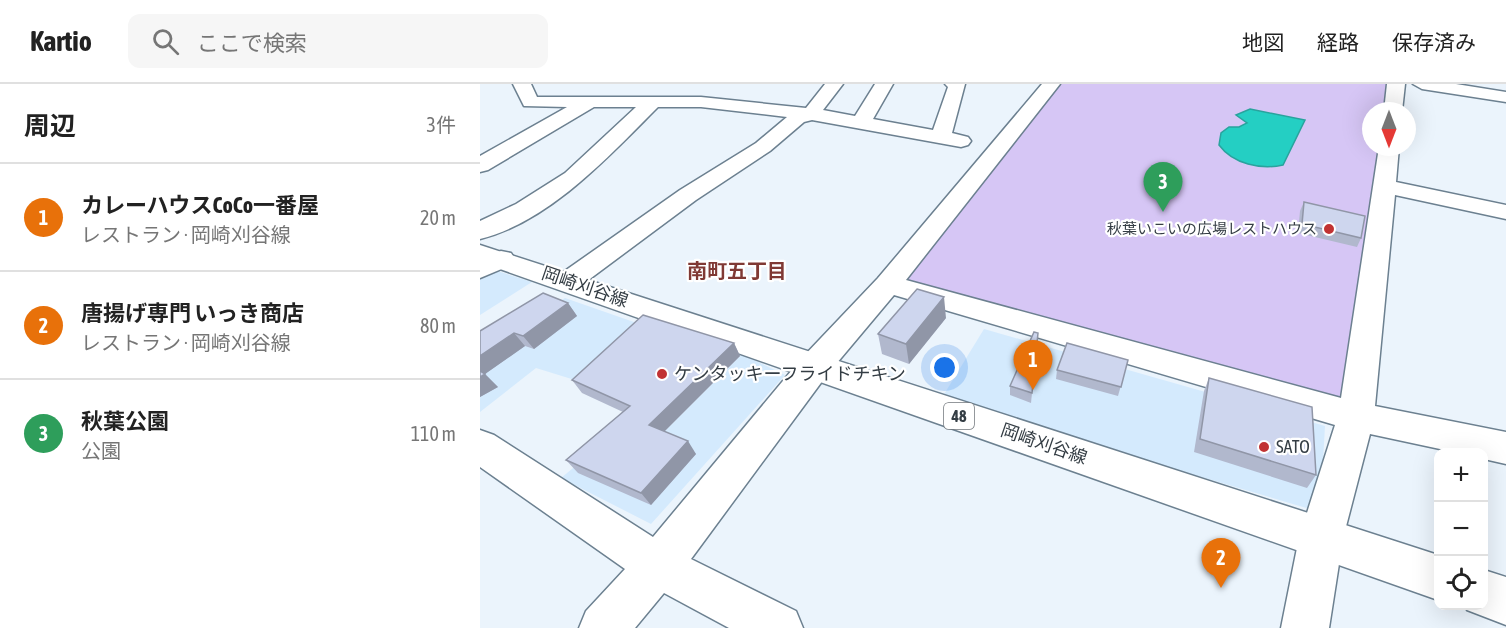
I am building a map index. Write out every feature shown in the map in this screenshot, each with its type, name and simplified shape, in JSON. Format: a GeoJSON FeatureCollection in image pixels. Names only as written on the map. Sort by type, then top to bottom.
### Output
{"type":"FeatureCollection","features":[{"type":"Feature","properties":{"kind":"street"},"geometry":{"type":"LineString","coordinates":[[522,84],[530,102],[595,100],[652,104],[701,102],[811,114],[961,141]]}},
{"type":"Feature","properties":{"kind":"street"},"geometry":{"type":"LineString","coordinates":[[569,281],[688,195],[763,147],[797,118],[811,114],[834,84]]}},
{"type":"Feature","properties":{"kind":"street"},"geometry":{"type":"LineString","coordinates":[[860,124],[884,84]]}},
{"type":"Feature","properties":{"kind":"street"},"geometry":{"type":"LineString","coordinates":[[940,138],[957,85],[954,84]]}},
{"type":"Feature","properties":{"kind":"street"},"geometry":{"type":"LineString","coordinates":[[603,628],[658,566],[814,367],[888,284],[1051,84]]}},
{"type":"Feature","properties":{"kind":"street"},"geometry":{"type":"LineString","coordinates":[[1394,102],[1396,84]]}},
{"type":"Feature","properties":{"kind":"street"},"geometry":{"type":"LineString","coordinates":[[1422,84],[1448,86],[1506,97]]}},
{"type":"Feature","properties":{"kind":"street"},"geometry":{"type":"LineString","coordinates":[[480,165],[595,100]]}},
{"type":"Feature","properties":{"kind":"street"},"geometry":{"type":"LineString","coordinates":[[485,253],[525,209],[573,178],[652,104]]}},
{"type":"Feature","properties":{"kind":"street"},"geometry":{"type":"LineString","coordinates":[[1305,628],[1321,537],[1356,417],[1388,156]]}},
{"type":"Feature","properties":{"kind":"street"},"geometry":{"type":"LineString","coordinates":[[1384,186],[1506,212]]}},
{"type":"Feature","properties":{"kind":"street","name":"岡崎刈谷線"},"geometry":{"type":"LineString","coordinates":[[485,253],[1434,577]]}},
{"type":"Feature","properties":{"kind":"street"},"geometry":{"type":"LineString","coordinates":[[888,284],[1356,417],[1506,448]]}},
{"type":"Feature","properties":{"kind":"street"},"geometry":{"type":"LineString","coordinates":[[480,446],[658,566],[779,628]]}},
{"type":"Feature","properties":{"kind":"street"},"geometry":{"type":"LineString","coordinates":[[1488,594],[1506,601]]}},
{"type":"Feature","properties":{"kind":"shaded area"},"geometry":{"type":"Polygon","coordinates":[[[1058,84],[1390,84],[1387,102],[1362,102],[1362,156],[1380,156],[1345,399],[902,282],[1058,84]]]}},
{"type":"Feature","properties":{"kind":"shaded area"},"geometry":{"type":"Polygon","coordinates":[[[1250,109],[1305,120],[1283,165],[1266,167],[1248,164],[1232,157],[1219,145],[1221,133],[1229,127],[1239,127],[1247,123],[1236,115],[1250,109]]]}},
{"type":"Feature","properties":{"kind":"shaded area"},"geometry":{"type":"Polygon","coordinates":[[[491,269],[532,282],[480,315],[480,275],[491,269]]]}},
{"type":"Feature","properties":{"kind":"shaded area"},"geometry":{"type":"Polygon","coordinates":[[[565,298],[651,328],[591,385],[536,368],[480,412],[480,352],[565,298]]]}},
{"type":"Feature","properties":{"kind":"shaded area"},"geometry":{"type":"Polygon","coordinates":[[[984,329],[1325,426],[1320,512],[1038,429],[943,396],[984,329]]]}},
{"type":"Feature","properties":{"kind":"shaded area"},"geometry":{"type":"Polygon","coordinates":[[[742,354],[785,375],[651,524],[561,478],[635,417],[665,431],[742,354]]]}},
{"type":"Feature","properties":{"kind":"building"},"geometry":{"type":"Polygon","coordinates":[[[1304,202],[1365,216],[1361,238],[1302,224],[1304,202]]]}},
{"type":"Feature","properties":{"kind":"building"},"geometry":{"type":"Polygon","coordinates":[[[917,289],[944,297],[906,344],[878,334],[917,289]]]}},
{"type":"Feature","properties":{"kind":"building"},"geometry":{"type":"Polygon","coordinates":[[[543,293],[568,303],[523,336],[514,333],[480,356],[480,331],[543,293]]]}},
{"type":"Feature","properties":{"kind":"building"},"geometry":{"type":"Polygon","coordinates":[[[643,315],[734,343],[649,425],[688,441],[641,493],[566,460],[630,406],[572,380],[643,315]]]}},
{"type":"Feature","properties":{"kind":"building"},"geometry":{"type":"Polygon","coordinates":[[[1034,332],[1038,333],[1032,393],[1010,386],[1034,332]]]}},
{"type":"Feature","properties":{"kind":"building"},"geometry":{"type":"Polygon","coordinates":[[[1067,343],[1128,360],[1121,387],[1057,370],[1067,343]]]}},
{"type":"Feature","properties":{"kind":"building"},"geometry":{"type":"Polygon","coordinates":[[[1209,378],[1312,407],[1316,475],[1200,439],[1209,378]]]}},
{"type":"Feature","properties":{"kind":"place","name":"秋葉公園"},"geometry":{"type":"Point","coordinates":[1163,212]}},
{"type":"Feature","properties":{"kind":"place","name":"秋葉いこいの広場レストハウス"},"geometry":{"type":"Point","coordinates":[1329,229]}},
{"type":"Feature","properties":{"kind":"place","name":"ケンタッキーフライドチキン"},"geometry":{"type":"Point","coordinates":[662,374]}},
{"type":"Feature","properties":{"kind":"place","name":"カレーハウスCoCo一番屋"},"geometry":{"type":"Point","coordinates":[1033,390]}},
{"type":"Feature","properties":{"kind":"place","name":"SATO"},"geometry":{"type":"Point","coordinates":[1264,447]}},
{"type":"Feature","properties":{"kind":"place","name":"唐揚げ専門 いっき商店"},"geometry":{"type":"Point","coordinates":[1221,588]}},
{"type":"Feature","properties":{"kind":"district","name":"南町五丁目"},"geometry":{"type":"Point","coordinates":[737,271]}}]}
